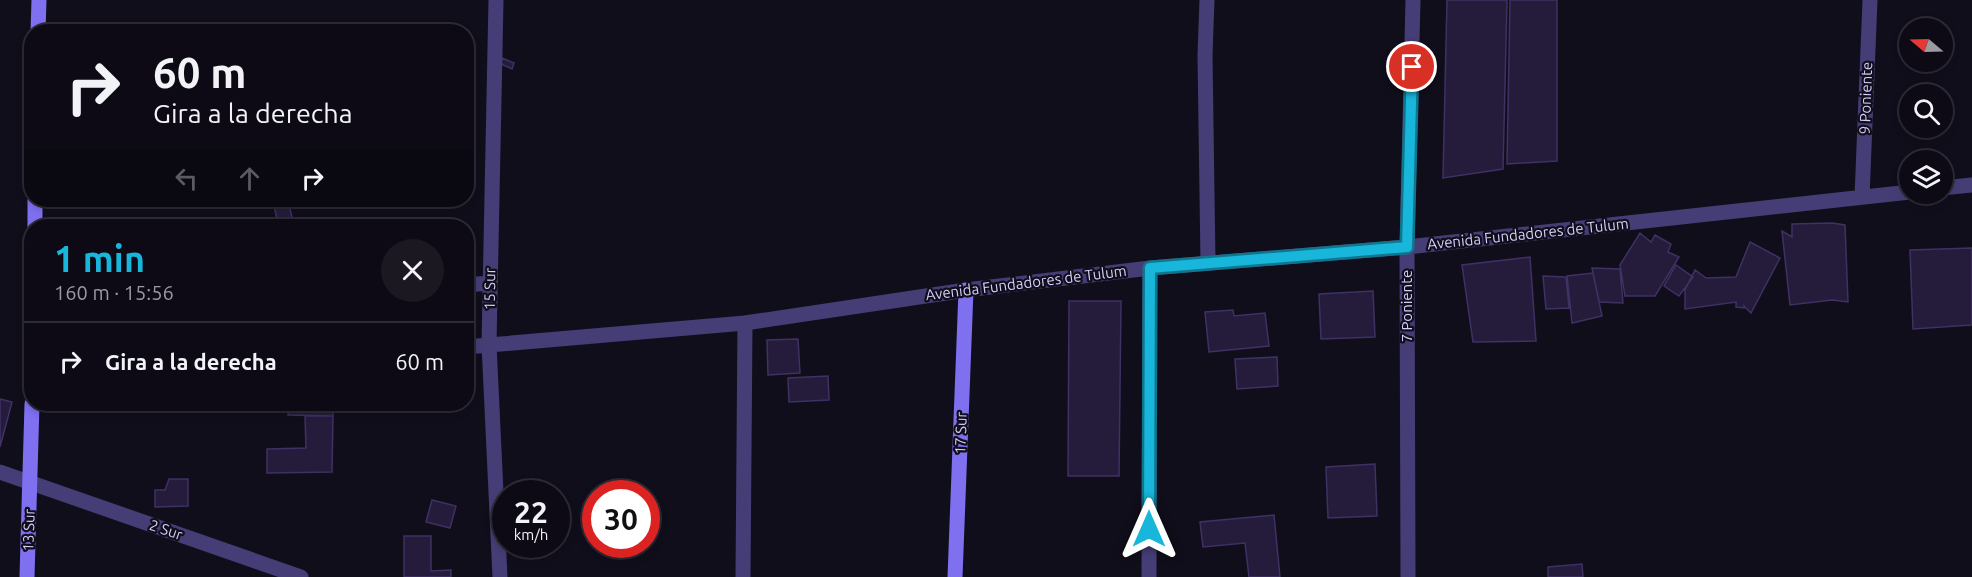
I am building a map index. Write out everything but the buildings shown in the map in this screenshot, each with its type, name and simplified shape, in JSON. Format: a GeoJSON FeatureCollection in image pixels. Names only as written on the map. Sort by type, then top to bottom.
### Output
{"type":"FeatureCollection","features":[{"type":"Feature","properties":{"kind":"street"},"geometry":{"type":"LineString","coordinates":[[38,24],[39,0]]}},
{"type":"Feature","properties":{"kind":"street","name":"15 Sur"},"geometry":{"type":"LineString","coordinates":[[496,0],[489,344],[500,577]]}},
{"type":"Feature","properties":{"kind":"street"},"geometry":{"type":"LineString","coordinates":[[1207,0],[1205,56],[1208,263]]}},
{"type":"Feature","properties":{"kind":"street","name":"7 Poniente"},"geometry":{"type":"LineString","coordinates":[[1408,577],[1407,247],[1413,0]]}},
{"type":"Feature","properties":{"kind":"street","name":"9 Poniente"},"geometry":{"type":"LineString","coordinates":[[1862,197],[1870,0]]}},
{"type":"Feature","properties":{"kind":"street"},"geometry":{"type":"LineString","coordinates":[[1953,187],[1972,185]]}},
{"type":"Feature","properties":{"kind":"street","name":"Avenida Fundadores de Tulum"},"geometry":{"type":"LineString","coordinates":[[474,346],[745,324],[966,290],[1150,268],[1407,247],[1899,193]]}},
{"type":"Feature","properties":{"kind":"street"},"geometry":{"type":"LineString","coordinates":[[1149,577],[1150,268]]}},
{"type":"Feature","properties":{"kind":"street"},"geometry":{"type":"LineString","coordinates":[[474,284],[490,283]]}},
{"type":"Feature","properties":{"kind":"street","name":"17 Sur"},"geometry":{"type":"LineString","coordinates":[[955,577],[966,290]]}},
{"type":"Feature","properties":{"kind":"street"},"geometry":{"type":"LineString","coordinates":[[743,577],[745,324]]}},
{"type":"Feature","properties":{"kind":"street","name":"13 Sur"},"geometry":{"type":"LineString","coordinates":[[27,577],[32,411]]}},
{"type":"Feature","properties":{"kind":"street","name":"2 Sur"},"geometry":{"type":"LineString","coordinates":[[0,472],[301,577]]}},
{"type":"Feature","properties":{"kind":"route"},"geometry":{"type":"LineString","coordinates":[[1149,529],[1150,268],[1407,247],[1412,67]]}}]}
